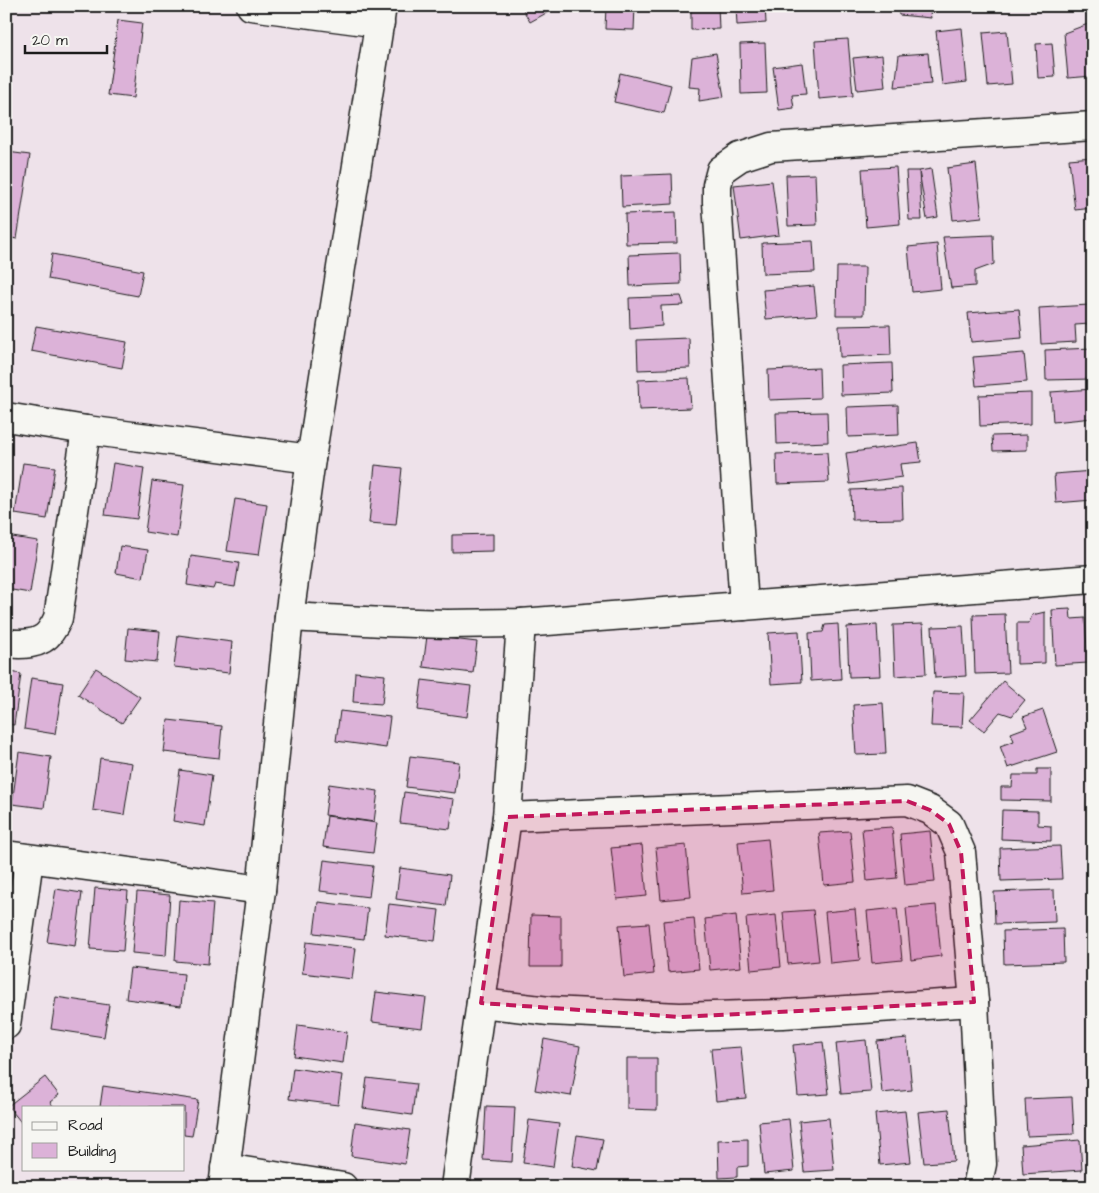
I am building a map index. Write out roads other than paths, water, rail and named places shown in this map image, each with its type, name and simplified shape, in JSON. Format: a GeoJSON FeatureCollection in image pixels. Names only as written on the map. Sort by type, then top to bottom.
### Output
{"type":"FeatureCollection","features":[{"type":"Feature","properties":{"kind":"street"},"geometry":{"type":"LineString","coordinates":[[251,6],[381,15],[311,459],[289,617],[261,890],[224,1177],[343,1187]]}},
{"type":"Feature","properties":{"kind":"street"},"geometry":{"type":"LineString","coordinates":[[744,606],[717,202],[717,185],[721,170],[740,157],[771,147],[1093,126]]}},
{"type":"Feature","properties":{"kind":"street"},"geometry":{"type":"LineString","coordinates":[[6,417],[86,430],[311,459]]}},
{"type":"Feature","properties":{"kind":"street"},"geometry":{"type":"LineString","coordinates":[[6,643],[17,645],[38,642],[49,634],[58,618],[86,430]]}},
{"type":"Feature","properties":{"kind":"street"},"geometry":{"type":"LineString","coordinates":[[289,617],[447,624],[521,623],[1093,578]]}},
{"type":"Feature","properties":{"kind":"street"},"geometry":{"type":"LineString","coordinates":[[455,1187],[482,1003],[506,817],[521,623]]}},
{"type":"Feature","properties":{"kind":"street"},"geometry":{"type":"LineString","coordinates":[[506,817],[907,800],[930,810],[949,824],[961,852],[974,1002],[982,1164],[977,1187]]}},
{"type":"Feature","properties":{"kind":"street"},"geometry":{"type":"LineString","coordinates":[[6,1025],[18,857],[261,890]]}},
{"type":"Feature","properties":{"kind":"street"},"geometry":{"type":"LineString","coordinates":[[482,1003],[549,1011],[680,1017],[783,1014],[974,1002]]}}]}
